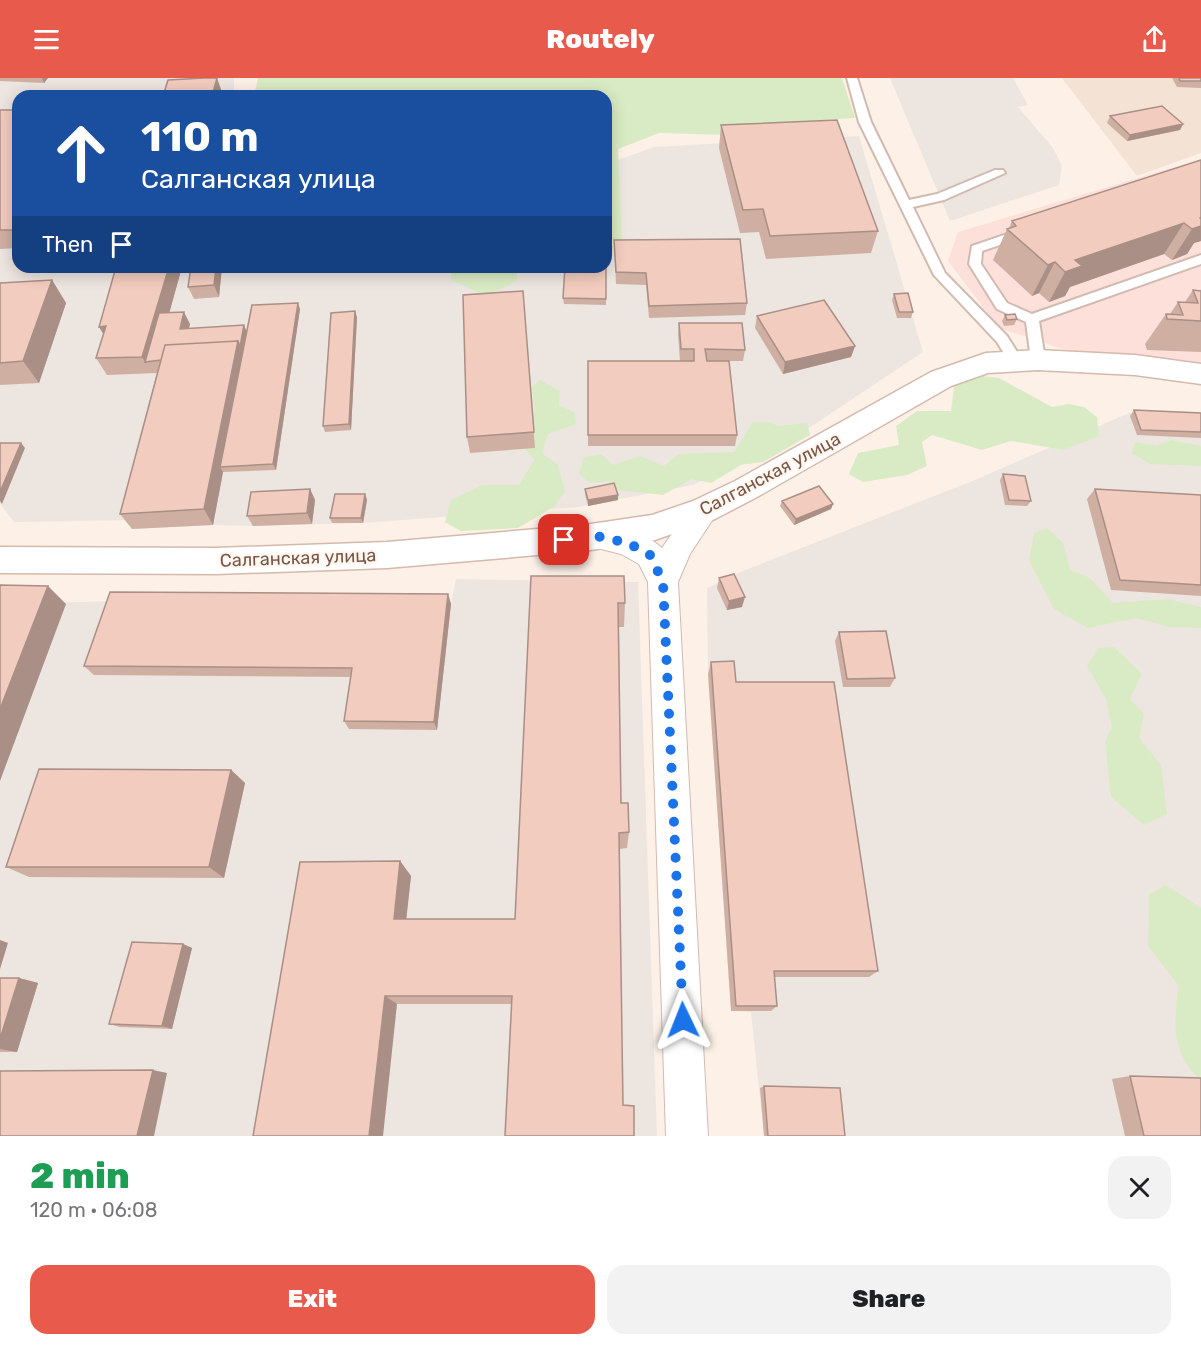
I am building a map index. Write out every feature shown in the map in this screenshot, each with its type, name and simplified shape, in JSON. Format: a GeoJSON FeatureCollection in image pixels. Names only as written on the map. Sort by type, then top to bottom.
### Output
{"type":"FeatureCollection","features":[{"type":"Feature","properties":{"kind":"street","name":"Салганская улица"},"geometry":{"type":"LineString","coordinates":[[0,560],[216,561],[331,557],[484,548],[652,528],[704,510],[746,489],[941,379],[986,363],[1027,360],[1135,365],[1201,374]]}},
{"type":"Feature","properties":{"kind":"street"},"geometry":{"type":"LineString","coordinates":[[663,582],[677,548],[704,510]]}},
{"type":"Feature","properties":{"kind":"street"},"geometry":{"type":"LineString","coordinates":[[596,536],[628,543],[650,555],[663,582],[687,1136]]}},
{"type":"Feature","properties":{"kind":"lane"},"geometry":{"type":"LineString","coordinates":[[852,78],[865,122],[940,275],[1002,339],[1027,360]]}},
{"type":"Feature","properties":{"kind":"lane"},"geometry":{"type":"LineString","coordinates":[[904,205],[940,197],[999,173]]}},
{"type":"Feature","properties":{"kind":"lane"},"geometry":{"type":"LineString","coordinates":[[1032,229],[976,249],[975,264],[1002,306],[1032,319],[1201,259]]}},
{"type":"Feature","properties":{"kind":"lane"},"geometry":{"type":"LineString","coordinates":[[1027,360],[1032,319]]}},
{"type":"Feature","properties":{"kind":"shaded area"},"geometry":{"type":"Polygon","coordinates":[[[0,78],[234,78],[234,90],[12,90],[12,273],[612,273],[612,252],[614,252],[612,241],[622,239],[618,160],[654,147],[859,136],[923,352],[806,430],[693,485],[579,507],[363,523],[213,525],[132,529],[134,520],[14,522],[0,504],[0,78]]]}},
{"type":"Feature","properties":{"kind":"shaded area"},"geometry":{"type":"Polygon","coordinates":[[[890,78],[1013,78],[1028,105],[1018,107],[1053,148],[1062,166],[1059,185],[950,221],[890,78]]]}},
{"type":"Feature","properties":{"kind":"shaded area"},"geometry":{"type":"Polygon","coordinates":[[[1062,78],[1201,78],[1201,153],[1137,176],[1062,78]]]}},
{"type":"Feature","properties":{"kind":"shaded area"},"geometry":{"type":"Polygon","coordinates":[[[1201,159],[1201,365],[1072,352],[999,328],[948,261],[958,232],[1201,159]]]}},
{"type":"Feature","properties":{"kind":"shaded area"},"geometry":{"type":"Polygon","coordinates":[[[1129,413],[1201,417],[1201,1136],[764,1136],[751,1012],[731,1011],[708,674],[707,588],[743,571],[970,482],[1129,413]]]}},
{"type":"Feature","properties":{"kind":"shaded area"},"geometry":{"type":"Polygon","coordinates":[[[456,579],[638,582],[657,1136],[0,1136],[0,604],[118,601],[451,604],[456,579]]]}},
{"type":"Feature","properties":{"kind":"green space"},"geometry":{"type":"Polygon","coordinates":[[[258,78],[842,78],[855,118],[758,124],[729,135],[659,133],[618,149],[622,240],[612,241],[612,90],[255,90],[258,78]]]}},
{"type":"Feature","properties":{"kind":"green space"},"geometry":{"type":"Polygon","coordinates":[[[451,273],[517,273],[517,281],[486,296],[451,280],[451,273]]]}},
{"type":"Feature","properties":{"kind":"green space"},"geometry":{"type":"Polygon","coordinates":[[[967,374],[999,378],[1052,407],[1069,404],[1084,407],[1097,417],[1099,436],[1063,450],[1011,441],[982,450],[932,435],[922,442],[927,466],[907,475],[863,482],[849,474],[858,453],[899,445],[896,426],[917,411],[951,411],[955,381],[967,374]]]}},
{"type":"Feature","properties":{"kind":"green space"},"geometry":{"type":"Polygon","coordinates":[[[540,380],[560,391],[559,405],[575,413],[576,424],[548,434],[542,453],[558,465],[565,491],[555,506],[518,528],[461,531],[445,522],[451,500],[482,485],[519,485],[535,459],[519,444],[517,427],[535,412],[532,387],[540,380]]]}},
{"type":"Feature","properties":{"kind":"green space"},"geometry":{"type":"Polygon","coordinates":[[[753,422],[768,422],[779,426],[807,423],[810,435],[763,462],[741,465],[711,483],[692,479],[663,495],[618,490],[610,481],[590,483],[579,474],[584,457],[601,454],[613,465],[640,456],[664,466],[679,454],[734,452],[753,422]]]}},
{"type":"Feature","properties":{"kind":"green space"},"geometry":{"type":"Polygon","coordinates":[[[1171,440],[1201,446],[1201,466],[1150,464],[1132,453],[1135,442],[1156,446],[1171,440]]]}},
{"type":"Feature","properties":{"kind":"green space"},"geometry":{"type":"Polygon","coordinates":[[[1047,528],[1063,543],[1070,570],[1090,578],[1113,603],[1168,599],[1201,607],[1201,628],[1169,627],[1136,618],[1088,628],[1054,609],[1029,561],[1034,533],[1047,528]]]}},
{"type":"Feature","properties":{"kind":"green space"},"geometry":{"type":"Polygon","coordinates":[[[1114,647],[1142,674],[1130,699],[1144,714],[1139,738],[1161,765],[1167,814],[1144,825],[1111,797],[1105,741],[1112,728],[1106,699],[1087,666],[1098,648],[1114,647]]]}},
{"type":"Feature","properties":{"kind":"green space"},"geometry":{"type":"Polygon","coordinates":[[[1166,885],[1201,908],[1201,1080],[1183,1058],[1176,1036],[1178,985],[1148,946],[1149,894],[1166,885]]]}},
{"type":"Feature","properties":{"kind":"building"},"geometry":{"type":"Polygon","coordinates":[[[217,78],[214,90],[165,90],[168,80],[217,78]]]}},
{"type":"Feature","properties":{"kind":"building"},"geometry":{"type":"Polygon","coordinates":[[[1179,78],[1201,78],[1201,81],[1180,81],[1179,78]]]}},
{"type":"Feature","properties":{"kind":"building"},"geometry":{"type":"Polygon","coordinates":[[[1162,106],[1183,124],[1130,135],[1110,116],[1162,106]]]}},
{"type":"Feature","properties":{"kind":"building"},"geometry":{"type":"Polygon","coordinates":[[[0,110],[12,110],[12,230],[0,230],[0,110]]]}},
{"type":"Feature","properties":{"kind":"building"},"geometry":{"type":"Polygon","coordinates":[[[837,120],[878,231],[770,236],[763,209],[743,210],[721,125],[837,120]]]}},
{"type":"Feature","properties":{"kind":"building"},"geometry":{"type":"Polygon","coordinates":[[[1201,160],[1201,226],[1192,229],[1184,223],[1075,260],[1082,266],[1065,272],[1055,262],[1048,265],[1007,229],[1016,226],[1012,221],[1201,160]]]}},
{"type":"Feature","properties":{"kind":"building"},"geometry":{"type":"Polygon","coordinates":[[[740,239],[747,303],[649,306],[646,273],[616,272],[614,240],[740,239]]]}},
{"type":"Feature","properties":{"kind":"building"},"geometry":{"type":"Polygon","coordinates":[[[114,273],[167,273],[142,357],[96,358],[106,326],[99,327],[114,273]]]}},
{"type":"Feature","properties":{"kind":"building"},"geometry":{"type":"Polygon","coordinates":[[[190,273],[215,273],[214,285],[188,287],[190,273]]]}},
{"type":"Feature","properties":{"kind":"building"},"geometry":{"type":"Polygon","coordinates":[[[565,273],[606,273],[606,299],[563,298],[565,273]]]}},
{"type":"Feature","properties":{"kind":"building"},"geometry":{"type":"Polygon","coordinates":[[[52,280],[23,361],[0,363],[0,283],[52,280]]]}},
{"type":"Feature","properties":{"kind":"building"},"geometry":{"type":"Polygon","coordinates":[[[1193,290],[1201,291],[1201,321],[1167,319],[1166,314],[1183,315],[1178,302],[1198,303],[1193,290]]]}},
{"type":"Feature","properties":{"kind":"building"},"geometry":{"type":"Polygon","coordinates":[[[523,291],[534,432],[467,437],[463,295],[523,291]]]}},
{"type":"Feature","properties":{"kind":"building"},"geometry":{"type":"Polygon","coordinates":[[[908,293],[913,312],[899,312],[894,294],[908,293]]]}},
{"type":"Feature","properties":{"kind":"building"},"geometry":{"type":"Polygon","coordinates":[[[824,300],[855,346],[785,362],[757,316],[824,300]]]}},
{"type":"Feature","properties":{"kind":"building"},"geometry":{"type":"Polygon","coordinates":[[[298,303],[273,464],[220,467],[252,305],[298,303]]]}},
{"type":"Feature","properties":{"kind":"building"},"geometry":{"type":"Polygon","coordinates":[[[355,311],[349,424],[323,426],[331,313],[355,311]]]}},
{"type":"Feature","properties":{"kind":"building"},"geometry":{"type":"Polygon","coordinates":[[[184,312],[180,329],[244,325],[240,347],[238,341],[165,345],[161,360],[145,362],[159,313],[184,312]]]}},
{"type":"Feature","properties":{"kind":"building"},"geometry":{"type":"Polygon","coordinates":[[[1015,314],[1017,319],[1007,320],[1005,315],[1015,314]]]}},
{"type":"Feature","properties":{"kind":"building"},"geometry":{"type":"Polygon","coordinates":[[[679,323],[742,323],[745,350],[705,349],[707,361],[729,361],[737,435],[588,435],[588,361],[694,361],[694,349],[681,349],[679,323]]]}},
{"type":"Feature","properties":{"kind":"building"},"geometry":{"type":"Polygon","coordinates":[[[238,341],[204,509],[120,514],[165,345],[238,341]]]}},
{"type":"Feature","properties":{"kind":"building"},"geometry":{"type":"Polygon","coordinates":[[[1134,410],[1201,413],[1201,432],[1141,430],[1134,410]]]}},
{"type":"Feature","properties":{"kind":"building"},"geometry":{"type":"Polygon","coordinates":[[[0,443],[21,443],[0,492],[0,443]]]}},
{"type":"Feature","properties":{"kind":"building"},"geometry":{"type":"Polygon","coordinates":[[[1003,474],[1025,476],[1031,501],[1009,500],[1003,474]]]}},
{"type":"Feature","properties":{"kind":"building"},"geometry":{"type":"Polygon","coordinates":[[[614,483],[618,495],[588,500],[585,489],[614,483]]]}},
{"type":"Feature","properties":{"kind":"building"},"geometry":{"type":"Polygon","coordinates":[[[819,486],[833,504],[796,519],[782,501],[819,486]]]}},
{"type":"Feature","properties":{"kind":"building"},"geometry":{"type":"Polygon","coordinates":[[[310,489],[307,513],[247,516],[251,492],[310,489]]]}},
{"type":"Feature","properties":{"kind":"building"},"geometry":{"type":"Polygon","coordinates":[[[1095,489],[1201,495],[1201,585],[1120,580],[1095,489]]]}},
{"type":"Feature","properties":{"kind":"building"},"geometry":{"type":"Polygon","coordinates":[[[335,494],[365,494],[361,518],[330,518],[335,494]]]}},
{"type":"Feature","properties":{"kind":"building"},"geometry":{"type":"Polygon","coordinates":[[[734,574],[745,597],[729,601],[719,578],[734,574]]]}},
{"type":"Feature","properties":{"kind":"building"},"geometry":{"type":"Polygon","coordinates":[[[531,576],[624,576],[625,603],[618,603],[621,803],[628,803],[629,832],[619,833],[623,1105],[634,1106],[634,1136],[505,1136],[512,996],[385,996],[369,1136],[253,1136],[300,862],[400,861],[394,919],[515,919],[531,576]]]}},
{"type":"Feature","properties":{"kind":"building"},"geometry":{"type":"Polygon","coordinates":[[[0,585],[48,586],[0,709],[0,585]]]}},
{"type":"Feature","properties":{"kind":"building"},"geometry":{"type":"Polygon","coordinates":[[[110,592],[448,594],[434,722],[344,721],[352,668],[84,666],[110,592]]]}},
{"type":"Feature","properties":{"kind":"building"},"geometry":{"type":"Polygon","coordinates":[[[886,631],[895,678],[847,679],[839,632],[886,631]]]}},
{"type":"Feature","properties":{"kind":"building"},"geometry":{"type":"Polygon","coordinates":[[[734,661],[736,682],[834,682],[878,971],[774,971],[777,1006],[736,1006],[711,662],[734,661]]]}},
{"type":"Feature","properties":{"kind":"building"},"geometry":{"type":"Polygon","coordinates":[[[39,769],[231,770],[209,867],[6,867],[39,769]]]}},
{"type":"Feature","properties":{"kind":"building"},"geometry":{"type":"Polygon","coordinates":[[[132,942],[183,944],[162,1026],[109,1024],[132,942]]]}},
{"type":"Feature","properties":{"kind":"building"},"geometry":{"type":"Polygon","coordinates":[[[0,978],[19,978],[0,1039],[0,978]]]}},
{"type":"Feature","properties":{"kind":"building"},"geometry":{"type":"Polygon","coordinates":[[[153,1070],[137,1136],[0,1136],[0,1071],[153,1070]]]}},
{"type":"Feature","properties":{"kind":"building"},"geometry":{"type":"Polygon","coordinates":[[[1130,1076],[1201,1078],[1201,1136],[1144,1136],[1130,1076]]]}},
{"type":"Feature","properties":{"kind":"building"},"geometry":{"type":"Polygon","coordinates":[[[764,1086],[840,1088],[845,1136],[768,1136],[764,1086]]]}},
{"type":"Feature","properties":{"kind":"route"},"geometry":{"type":"LineString","coordinates":[[564,540],[596,536],[628,543],[650,555],[663,582],[683,1020]]}}]}
